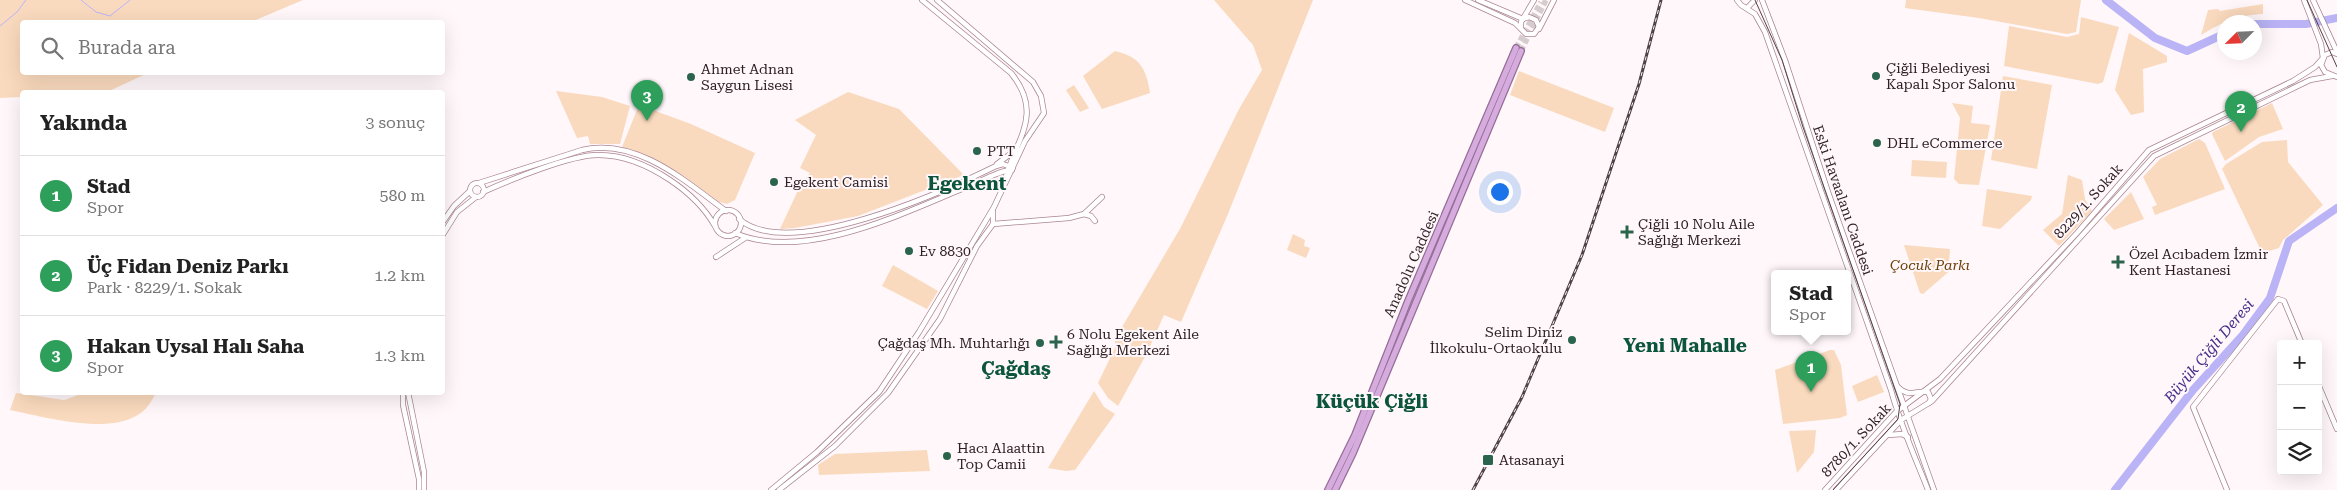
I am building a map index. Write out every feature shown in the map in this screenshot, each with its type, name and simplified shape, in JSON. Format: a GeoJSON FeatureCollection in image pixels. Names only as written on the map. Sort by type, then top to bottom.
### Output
{"type":"FeatureCollection","features":[{"type":"Feature","properties":{"kind":"highway","name":"Anadolu Caddesi"},"geometry":{"type":"LineString","coordinates":[[1328,490],[1355,435],[1408,301],[1519,49],[1355,448],[1335,490]]}},
{"type":"Feature","properties":{"kind":"street"},"geometry":{"type":"LineString","coordinates":[[445,231],[457,212],[483,192],[585,156],[611,156],[642,164],[681,187],[706,210],[715,226],[723,235],[735,234],[745,238],[769,242],[843,235],[1011,169],[1027,119],[1026,100],[1021,86],[1011,73],[922,0]]}},
{"type":"Feature","properties":{"kind":"street"},"geometry":{"type":"LineString","coordinates":[[771,490],[816,452],[879,392],[919,332],[994,208],[1025,141],[1044,113],[1041,96],[1033,82],[937,0]]}},
{"type":"Feature","properties":{"kind":"street"},"geometry":{"type":"LineString","coordinates":[[1465,0],[1512,21],[1521,28],[1523,33],[1529,35],[1538,30],[1554,0]]}},
{"type":"Feature","properties":{"kind":"street"},"geometry":{"type":"LineString","coordinates":[[1478,0],[1523,19],[1534,18],[1538,22],[1538,30]]}},
{"type":"Feature","properties":{"kind":"street"},"geometry":{"type":"LineString","coordinates":[[1521,28],[1523,19],[1534,0]]}},
{"type":"Feature","properties":{"kind":"street","name":"Eski Havaalanı Caddesi"},"geometry":{"type":"LineString","coordinates":[[1737,0],[1755,14],[1761,22],[1849,270]]}},
{"type":"Feature","properties":{"kind":"street"},"geometry":{"type":"LineString","coordinates":[[1748,8],[1755,0]]}},
{"type":"Feature","properties":{"kind":"street","name":"Eski Havaalanı Caddesi"},"geometry":{"type":"LineString","coordinates":[[1762,0],[1785,60],[1807,131],[1934,490]]}},
{"type":"Feature","properties":{"kind":"street"},"geometry":{"type":"LineString","coordinates":[[2304,0],[2321,44],[2322,69],[2336,77]]}},
{"type":"Feature","properties":{"kind":"street"},"geometry":{"type":"LineString","coordinates":[[2313,0],[2337,53],[2332,52],[2323,58]]}},
{"type":"Feature","properties":{"kind":"street","name":"8229/1. Sokak"},"geometry":{"type":"LineString","coordinates":[[1904,406],[1940,379],[2077,232],[2150,150],[2293,81],[2315,67],[2323,58]]}},
{"type":"Feature","properties":{"kind":"street","name":"8229/1. Sokak"},"geometry":{"type":"LineString","coordinates":[[1836,490],[1901,420],[1928,404],[2154,156],[2310,80],[2336,77]]}},
{"type":"Feature","properties":{"kind":"street"},"geometry":{"type":"LineString","coordinates":[[445,219],[454,206],[470,191],[472,185],[597,147],[610,147],[645,158],[674,174],[726,211],[734,212],[739,219],[758,230],[795,234],[872,216],[996,166],[1003,164],[1011,169]]}},
{"type":"Feature","properties":{"kind":"street"},"geometry":{"type":"LineString","coordinates":[[996,166],[1018,148]]}},
{"type":"Feature","properties":{"kind":"street"},"geometry":{"type":"LineString","coordinates":[[642,164],[645,158]]}},
{"type":"Feature","properties":{"kind":"street"},"geometry":{"type":"LineString","coordinates":[[997,175],[1002,178],[1003,188]]}},
{"type":"Feature","properties":{"kind":"street"},"geometry":{"type":"LineString","coordinates":[[478,183],[482,186],[483,192]]}},
{"type":"Feature","properties":{"kind":"street"},"geometry":{"type":"LineString","coordinates":[[470,191],[476,196]]}},
{"type":"Feature","properties":{"kind":"street"},"geometry":{"type":"LineString","coordinates":[[993,224],[1068,218],[1084,214],[1102,197]]}},
{"type":"Feature","properties":{"kind":"street"},"geometry":{"type":"LineString","coordinates":[[779,490],[834,446],[888,393],[940,319],[977,246],[993,224],[994,208]]}},
{"type":"Feature","properties":{"kind":"street"},"geometry":{"type":"LineString","coordinates":[[715,226],[719,214],[726,211]]}},
{"type":"Feature","properties":{"kind":"street"},"geometry":{"type":"LineString","coordinates":[[1084,214],[1091,216],[1095,221]]}},
{"type":"Feature","properties":{"kind":"street"},"geometry":{"type":"LineString","coordinates":[[735,234],[740,227],[739,219]]}},
{"type":"Feature","properties":{"kind":"street"},"geometry":{"type":"LineString","coordinates":[[716,257],[745,238]]}},
{"type":"Feature","properties":{"kind":"street","name":"Eski Havaalanı Caddesi"},"geometry":{"type":"LineString","coordinates":[[1851,276],[1891,390],[1896,412],[1908,437],[1928,490]]}},
{"type":"Feature","properties":{"kind":"street"},"geometry":{"type":"LineString","coordinates":[[2227,490],[2192,407],[2278,299],[2284,301],[2300,340]]}},
{"type":"Feature","properties":{"kind":"street"},"geometry":{"type":"LineString","coordinates":[[1895,384],[1904,393],[1924,392],[1930,395],[1928,404]]}},
{"type":"Feature","properties":{"kind":"street"},"geometry":{"type":"LineString","coordinates":[[2318,385],[2337,429]]}},
{"type":"Feature","properties":{"kind":"street"},"geometry":{"type":"LineString","coordinates":[[403,395],[403,405],[419,479],[418,490]]}},
{"type":"Feature","properties":{"kind":"street"},"geometry":{"type":"LineString","coordinates":[[409,395],[424,472],[424,490]]}},
{"type":"Feature","properties":{"kind":"street","name":"8780/1. Sokak"},"geometry":{"type":"LineString","coordinates":[[1825,490],[1896,412],[1904,406]]}},
{"type":"Feature","properties":{"kind":"street"},"geometry":{"type":"LineString","coordinates":[[1888,435],[1902,434],[1908,437]]}},
{"type":"Feature","properties":{"kind":"green space"},"geometry":{"type":"Polygon","coordinates":[[[0,0],[303,0],[256,20],[20,20],[20,75],[144,75],[111,90],[20,90],[20,97],[0,98],[0,0]]]}},
{"type":"Feature","properties":{"kind":"green space"},"geometry":{"type":"Polygon","coordinates":[[[1214,0],[1313,0],[1228,214],[1181,322],[1164,315],[1147,353],[1118,406],[1108,398],[1098,383],[1115,348],[1115,339],[1181,227],[1239,109],[1262,70],[1253,45],[1214,0]]]}},
{"type":"Feature","properties":{"kind":"green space"},"geometry":{"type":"Polygon","coordinates":[[[1906,0],[2081,0],[2076,32],[2067,34],[1979,18],[1905,8],[1906,0]]]}},
{"type":"Feature","properties":{"kind":"green space"},"geometry":{"type":"Polygon","coordinates":[[[2263,4],[2263,14],[2217,15],[2217,26],[2201,35],[2208,10],[2218,9],[2220,11],[2263,4]]]}},
{"type":"Feature","properties":{"kind":"green space"},"geometry":{"type":"Polygon","coordinates":[[[2081,17],[2119,27],[2103,82],[2098,84],[2004,66],[2009,26],[2067,37],[2079,34],[2081,17]]]}},
{"type":"Feature","properties":{"kind":"green space"},"geometry":{"type":"Polygon","coordinates":[[[2129,33],[2167,56],[2167,62],[2143,69],[2144,112],[2131,115],[2115,90],[2129,33]]]}},
{"type":"Feature","properties":{"kind":"green space"},"geometry":{"type":"Polygon","coordinates":[[[1115,51],[1136,60],[1144,70],[1150,93],[1102,109],[1083,76],[1115,51]]]}},
{"type":"Feature","properties":{"kind":"green space"},"geometry":{"type":"Polygon","coordinates":[[[1519,71],[1614,108],[1605,132],[1510,95],[1519,71]]]}},
{"type":"Feature","properties":{"kind":"green space"},"geometry":{"type":"Polygon","coordinates":[[[2003,76],[2052,85],[2037,169],[1991,160],[2003,76]]]}},
{"type":"Feature","properties":{"kind":"green space"},"geometry":{"type":"Polygon","coordinates":[[[1074,85],[1089,108],[1080,112],[1066,90],[1074,85]]]}},
{"type":"Feature","properties":{"kind":"green space"},"geometry":{"type":"Polygon","coordinates":[[[556,91],[602,97],[630,106],[620,144],[590,144],[588,136],[577,138],[556,91]]]}},
{"type":"Feature","properties":{"kind":"green space"},"geometry":{"type":"Polygon","coordinates":[[[848,92],[899,109],[964,175],[858,216],[780,229],[801,184],[810,173],[800,168],[816,135],[795,120],[848,92]]]}},
{"type":"Feature","properties":{"kind":"green space"},"geometry":{"type":"Polygon","coordinates":[[[1952,103],[1973,106],[1971,123],[1990,125],[1979,185],[1959,184],[1954,179],[1960,118],[1952,103]]]}},
{"type":"Feature","properties":{"kind":"green space"},"geometry":{"type":"Polygon","coordinates":[[[2272,103],[2283,129],[2259,137],[2225,161],[2212,134],[2213,132],[2272,103]]]}},
{"type":"Feature","properties":{"kind":"green space"},"geometry":{"type":"Polygon","coordinates":[[[639,105],[691,124],[755,153],[735,200],[727,204],[719,202],[685,177],[661,163],[648,156],[622,147],[639,105]]]}},
{"type":"Feature","properties":{"kind":"green space"},"geometry":{"type":"Polygon","coordinates":[[[2199,139],[2205,143],[2225,189],[2155,215],[2152,207],[2157,205],[2143,177],[2160,159],[2199,139]]]}},
{"type":"Feature","properties":{"kind":"green space"},"geometry":{"type":"Polygon","coordinates":[[[2287,140],[2288,162],[2323,205],[2283,240],[2279,248],[2262,253],[2222,169],[2226,164],[2262,142],[2287,140]]]}},
{"type":"Feature","properties":{"kind":"green space"},"geometry":{"type":"Polygon","coordinates":[[[1912,160],[1947,162],[1946,178],[1911,176],[1912,160]]]}},
{"type":"Feature","properties":{"kind":"green space"},"geometry":{"type":"Polygon","coordinates":[[[2068,175],[2082,180],[2085,199],[2092,211],[2059,246],[2043,230],[2062,214],[2068,175]]]}},
{"type":"Feature","properties":{"kind":"green space"},"geometry":{"type":"Polygon","coordinates":[[[1987,189],[2032,196],[2031,200],[2000,229],[1982,226],[1987,189]]]}},
{"type":"Feature","properties":{"kind":"green space"},"geometry":{"type":"Polygon","coordinates":[[[2131,192],[2144,219],[2114,230],[2104,219],[2131,192]]]}},
{"type":"Feature","properties":{"kind":"green space"},"geometry":{"type":"Polygon","coordinates":[[[1293,234],[1305,240],[1304,246],[1310,248],[1306,258],[1287,250],[1293,234]]]}},
{"type":"Feature","properties":{"kind":"green space","name":"Çocuk Parkı"},"geometry":{"type":"Polygon","coordinates":[[[1904,245],[1950,249],[1949,262],[1960,262],[1923,294],[1920,293],[1904,245]]]}},
{"type":"Feature","properties":{"kind":"green space"},"geometry":{"type":"Polygon","coordinates":[[[893,265],[938,291],[927,309],[882,286],[893,265]]]}},
{"type":"Feature","properties":{"kind":"green space"},"geometry":{"type":"Polygon","coordinates":[[[1834,350],[1841,365],[1847,415],[1840,418],[1783,424],[1775,370],[1834,350]]]}},
{"type":"Feature","properties":{"kind":"green space"},"geometry":{"type":"Polygon","coordinates":[[[1877,375],[1884,392],[1858,402],[1852,386],[1877,375]]]}},
{"type":"Feature","properties":{"kind":"green space"},"geometry":{"type":"Polygon","coordinates":[[[1094,391],[1104,407],[1115,414],[1075,470],[1066,471],[1048,468],[1094,391]]]}},
{"type":"Feature","properties":{"kind":"green space"},"geometry":{"type":"Polygon","coordinates":[[[16,393],[64,400],[78,395],[155,395],[140,414],[123,421],[108,424],[57,420],[10,410],[16,393]]]}},
{"type":"Feature","properties":{"kind":"green space"},"geometry":{"type":"Polygon","coordinates":[[[1816,430],[1814,452],[1797,473],[1789,431],[1816,430]]]}},
{"type":"Feature","properties":{"kind":"green space"},"geometry":{"type":"Polygon","coordinates":[[[927,450],[930,471],[819,475],[818,465],[835,454],[927,450]]]}},
{"type":"Feature","properties":{"kind":"waterway","name":"Büyük Çiğli Deresi"},"geometry":{"type":"LineString","coordinates":[[0,26],[17,12],[26,0]]}},
{"type":"Feature","properties":{"kind":"waterway","name":"Büyük Çiğli Deresi"},"geometry":{"type":"LineString","coordinates":[[81,0],[96,12],[110,16],[130,0]]}},
{"type":"Feature","properties":{"kind":"waterway","name":"Büyük Çiğli Deresi"},"geometry":{"type":"LineString","coordinates":[[2106,0],[2155,38],[2187,51],[2217,37]]}},
{"type":"Feature","properties":{"kind":"waterway","name":"Büyük Çiğli Deresi"},"geometry":{"type":"LineString","coordinates":[[2262,24],[2306,24],[2337,18]]}},
{"type":"Feature","properties":{"kind":"waterway","name":"Büyük Çiğli Deresi"},"geometry":{"type":"LineString","coordinates":[[2115,490],[2193,390],[2242,336],[2270,298],[2289,241],[2337,208]]}},
{"type":"Feature","properties":{"kind":"tunnel"},"geometry":{"type":"LineString","coordinates":[[1521,51],[1546,0]]}},
{"type":"Feature","properties":{"kind":"tunnel"},"geometry":{"type":"LineString","coordinates":[[1516,48],[1541,2]]}},
{"type":"Feature","properties":{"kind":"tram line"},"geometry":{"type":"LineString","coordinates":[[1755,0],[1782,60],[1803,127],[1900,404],[1898,419],[1833,490]]}},
{"type":"Feature","properties":{"kind":"tram line"},"geometry":{"type":"LineString","coordinates":[[2307,0],[2337,67]]}},
{"type":"Feature","properties":{"kind":"railway"},"geometry":{"type":"LineString","coordinates":[[1473,490],[1522,397],[1582,255],[1639,84],[1661,0]]}},
{"type":"Feature","properties":{"kind":"place","name":"Çiğli Belediyesi Kapalı Spor Salonu"},"geometry":{"type":"Point","coordinates":[1876,76]}},
{"type":"Feature","properties":{"kind":"place","name":"Ahmet Adnan Saygun Lisesi"},"geometry":{"type":"Point","coordinates":[691,77]}},
{"type":"Feature","properties":{"kind":"place","name":"Hakan Uysal Halı Saha"},"geometry":{"type":"Point","coordinates":[647,121]}},
{"type":"Feature","properties":{"kind":"place","name":"Üç Fidan Deniz Parkı"},"geometry":{"type":"Point","coordinates":[2241,132]}},
{"type":"Feature","properties":{"kind":"place","name":"DHL eCommerce"},"geometry":{"type":"Point","coordinates":[1877,143]}},
{"type":"Feature","properties":{"kind":"place","name":"PTT"},"geometry":{"type":"Point","coordinates":[977,151]}},
{"type":"Feature","properties":{"kind":"place","name":"Egekent Camisi"},"geometry":{"type":"Point","coordinates":[774,182]}},
{"type":"Feature","properties":{"kind":"place","name":"Çiğli 10 Nolu Aile Sağlığı Merkezi"},"geometry":{"type":"Point","coordinates":[1627,232]}},
{"type":"Feature","properties":{"kind":"place","name":"Ev 8830"},"geometry":{"type":"Point","coordinates":[909,251]}},
{"type":"Feature","properties":{"kind":"place","name":"Özel Acıbadem İzmir Kent Hastanesi"},"geometry":{"type":"Point","coordinates":[2118,262]}},
{"type":"Feature","properties":{"kind":"place","name":"Selim Diniz İlkokulu-Ortaokulu"},"geometry":{"type":"Point","coordinates":[1572,340]}},
{"type":"Feature","properties":{"kind":"place","name":"6 Nolu Egekent Aile Sağlığı Merkezi"},"geometry":{"type":"Point","coordinates":[1056,342]}},
{"type":"Feature","properties":{"kind":"place","name":"Çağdaş Mh. Muhtarlığı"},"geometry":{"type":"Point","coordinates":[1040,343]}},
{"type":"Feature","properties":{"kind":"place","name":"Stad"},"geometry":{"type":"Point","coordinates":[1811,392]}},
{"type":"Feature","properties":{"kind":"place","name":"Hacı Alaattin Top Camii"},"geometry":{"type":"Point","coordinates":[947,456]}},
{"type":"Feature","properties":{"kind":"place","name":"Atasanayi"},"geometry":{"type":"Point","coordinates":[1488,460]}},
{"type":"Feature","properties":{"kind":"district","name":"Egekent"},"geometry":{"type":"Point","coordinates":[967,183]}},
{"type":"Feature","properties":{"kind":"district","name":"Yeni Mahalle"},"geometry":{"type":"Point","coordinates":[1685,345]}},
{"type":"Feature","properties":{"kind":"district","name":"Çağdaş"},"geometry":{"type":"Point","coordinates":[1016,368]}},
{"type":"Feature","properties":{"kind":"district","name":"Küçük Çiğli"},"geometry":{"type":"Point","coordinates":[1372,401]}}]}
